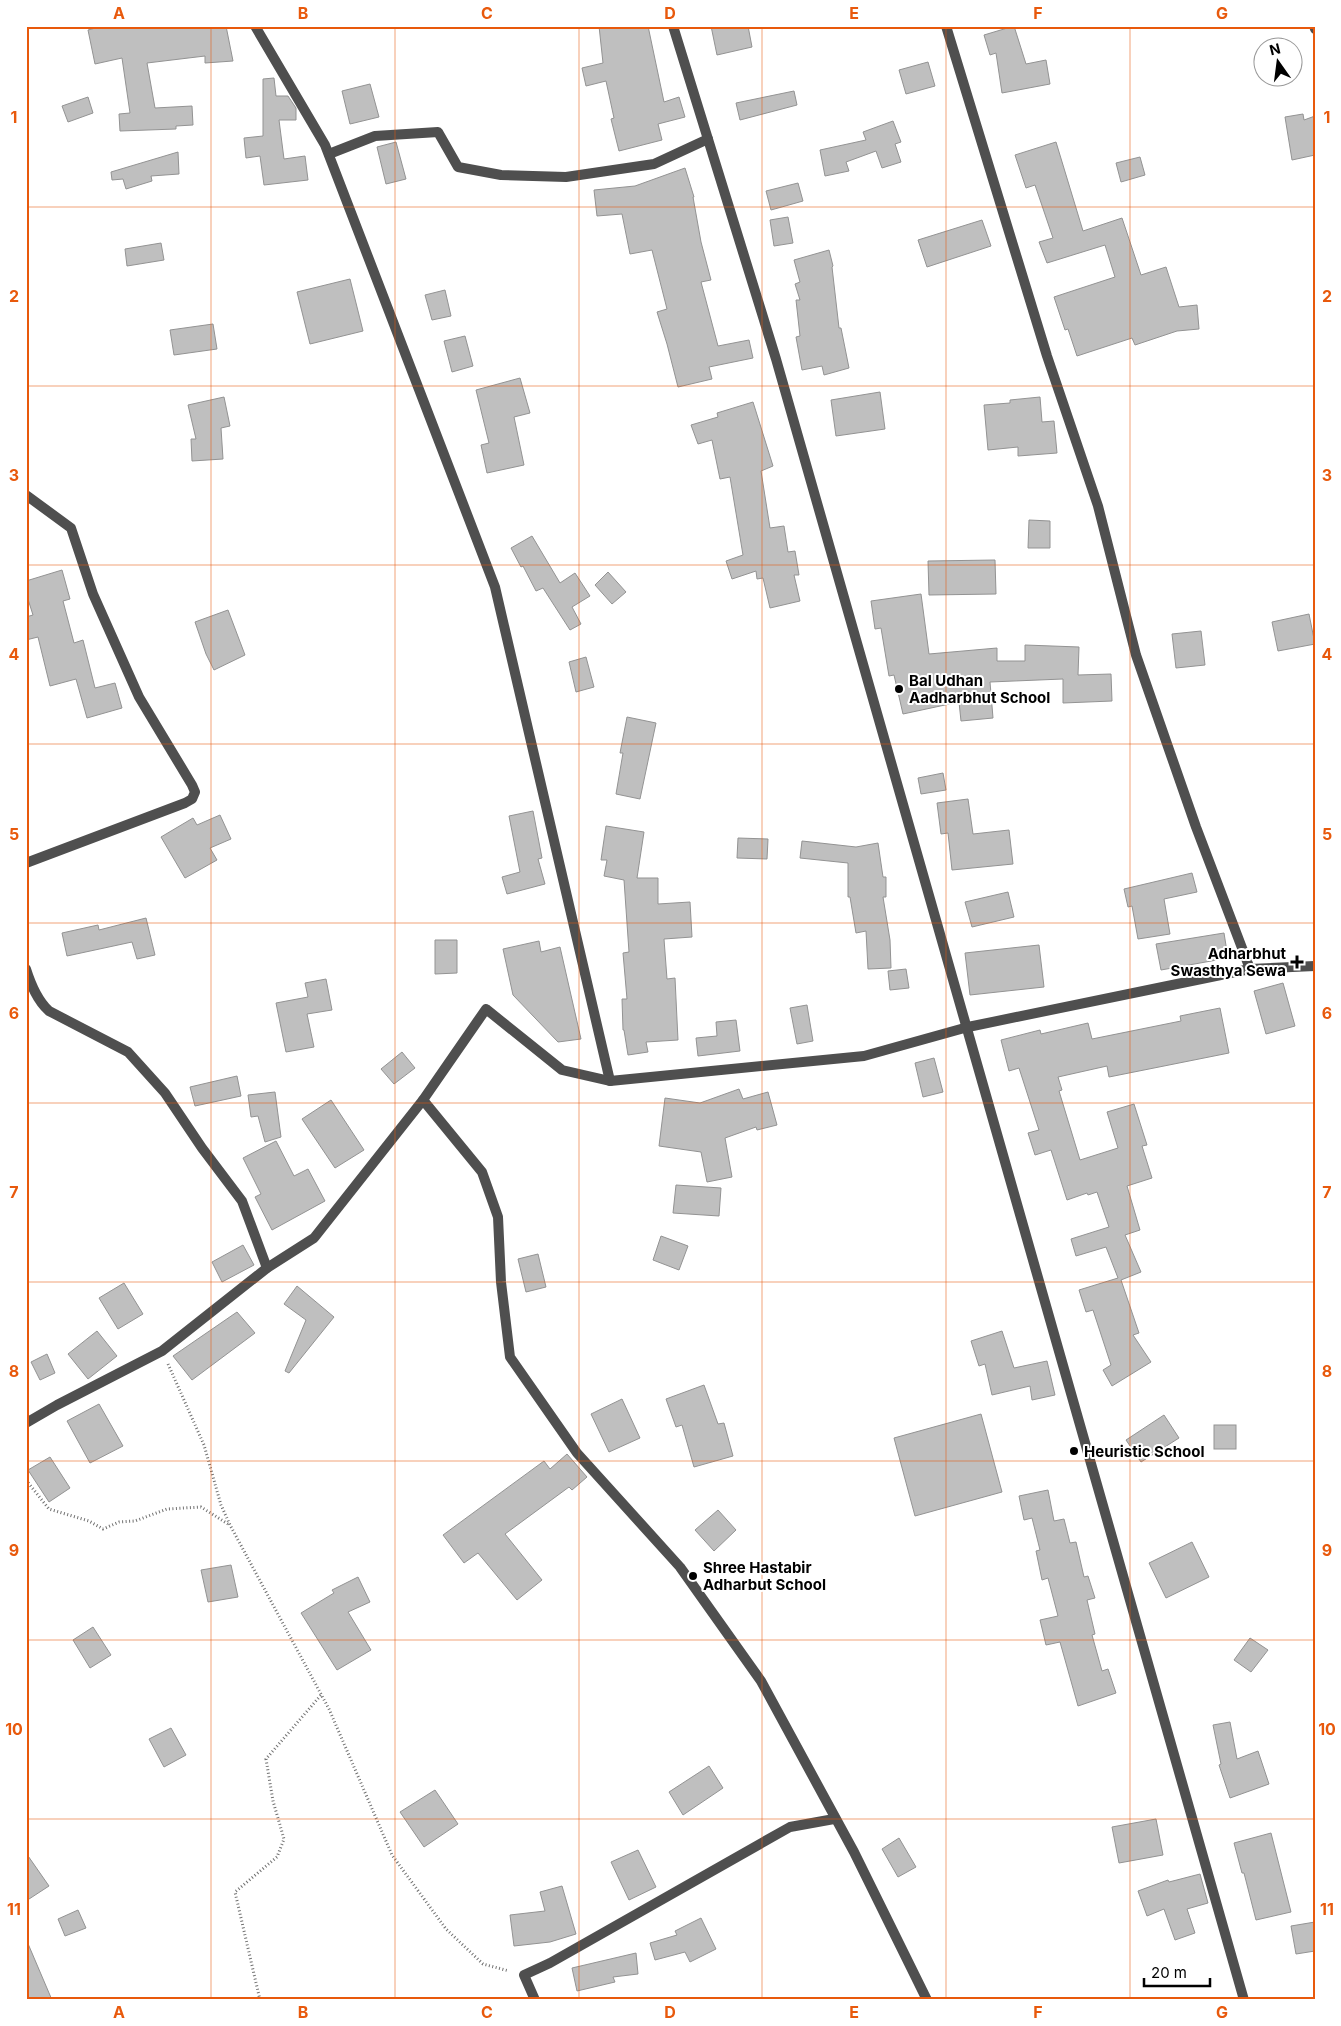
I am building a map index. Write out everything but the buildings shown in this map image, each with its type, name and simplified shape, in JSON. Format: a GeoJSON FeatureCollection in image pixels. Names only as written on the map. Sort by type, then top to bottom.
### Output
{"type":"FeatureCollection","features":[{"type":"Feature","properties":{"kind":"street"},"geometry":{"type":"LineString","coordinates":[[255,26],[329,154],[496,587],[610,1081]]}},
{"type":"Feature","properties":{"kind":"street"},"geometry":{"type":"LineString","coordinates":[[673,26],[776,359],[1244,2000]]}},
{"type":"Feature","properties":{"kind":"street"},"geometry":{"type":"LineString","coordinates":[[946,26],[1048,356],[1098,506],[1136,655],[1196,827],[1250,969]]}},
{"type":"Feature","properties":{"kind":"street"},"geometry":{"type":"LineString","coordinates":[[329,154],[375,136],[438,132],[458,167],[501,176],[566,177],[654,164],[708,139]]}},
{"type":"Feature","properties":{"kind":"street"},"geometry":{"type":"LineString","coordinates":[[26,495],[71,528],[93,594],[139,697],[195,792],[192,799],[185,803],[26,863]]}},
{"type":"Feature","properties":{"kind":"street"},"geometry":{"type":"LineString","coordinates":[[26,1423],[162,1351],[268,1268],[314,1238],[422,1100],[486,1009],[562,1070],[610,1081],[864,1056],[968,1027],[1250,969],[1315,966]]}},
{"type":"Feature","properties":{"kind":"street"},"geometry":{"type":"LineString","coordinates":[[26,969],[31,985],[41,1004],[50,1011],[128,1052],[166,1092],[202,1148],[242,1201],[268,1268]]}},
{"type":"Feature","properties":{"kind":"street"},"geometry":{"type":"LineString","coordinates":[[422,1100],[482,1172],[498,1217],[501,1282],[510,1356],[577,1453],[680,1567],[761,1682],[834,1819],[854,1852],[927,2000]]}},
{"type":"Feature","properties":{"kind":"street"},"geometry":{"type":"LineString","coordinates":[[535,2000],[524,1975],[550,1963],[790,1827],[834,1819]]}},
{"type":"Feature","properties":{"kind":"path"},"geometry":{"type":"LineString","coordinates":[[162,1351],[204,1445],[221,1505],[230,1525],[321,1695],[392,1855],[446,1929],[483,1964],[524,1975]]}},
{"type":"Feature","properties":{"kind":"path"},"geometry":{"type":"LineString","coordinates":[[26,1480],[49,1509],[89,1521],[102,1529],[118,1522],[135,1521],[166,1509],[201,1507],[230,1525]]}},
{"type":"Feature","properties":{"kind":"path"},"geometry":{"type":"LineString","coordinates":[[260,2000],[234,1892],[277,1857],[284,1839],[273,1800],[266,1759],[321,1695]]}},
{"type":"Feature","properties":{"kind":"place","name":"Bal Udhan Aadharbhut School"},"geometry":{"type":"Point","coordinates":[899,689]}},
{"type":"Feature","properties":{"kind":"place","name":"Adharbhut Swasthya Sewa"},"geometry":{"type":"Point","coordinates":[1297,962]}},
{"type":"Feature","properties":{"kind":"place","name":"Heuristic School"},"geometry":{"type":"Point","coordinates":[1074,1451]}},
{"type":"Feature","properties":{"kind":"place","name":"Shree Hastabir Adharbut School"},"geometry":{"type":"Point","coordinates":[693,1576]}}]}
